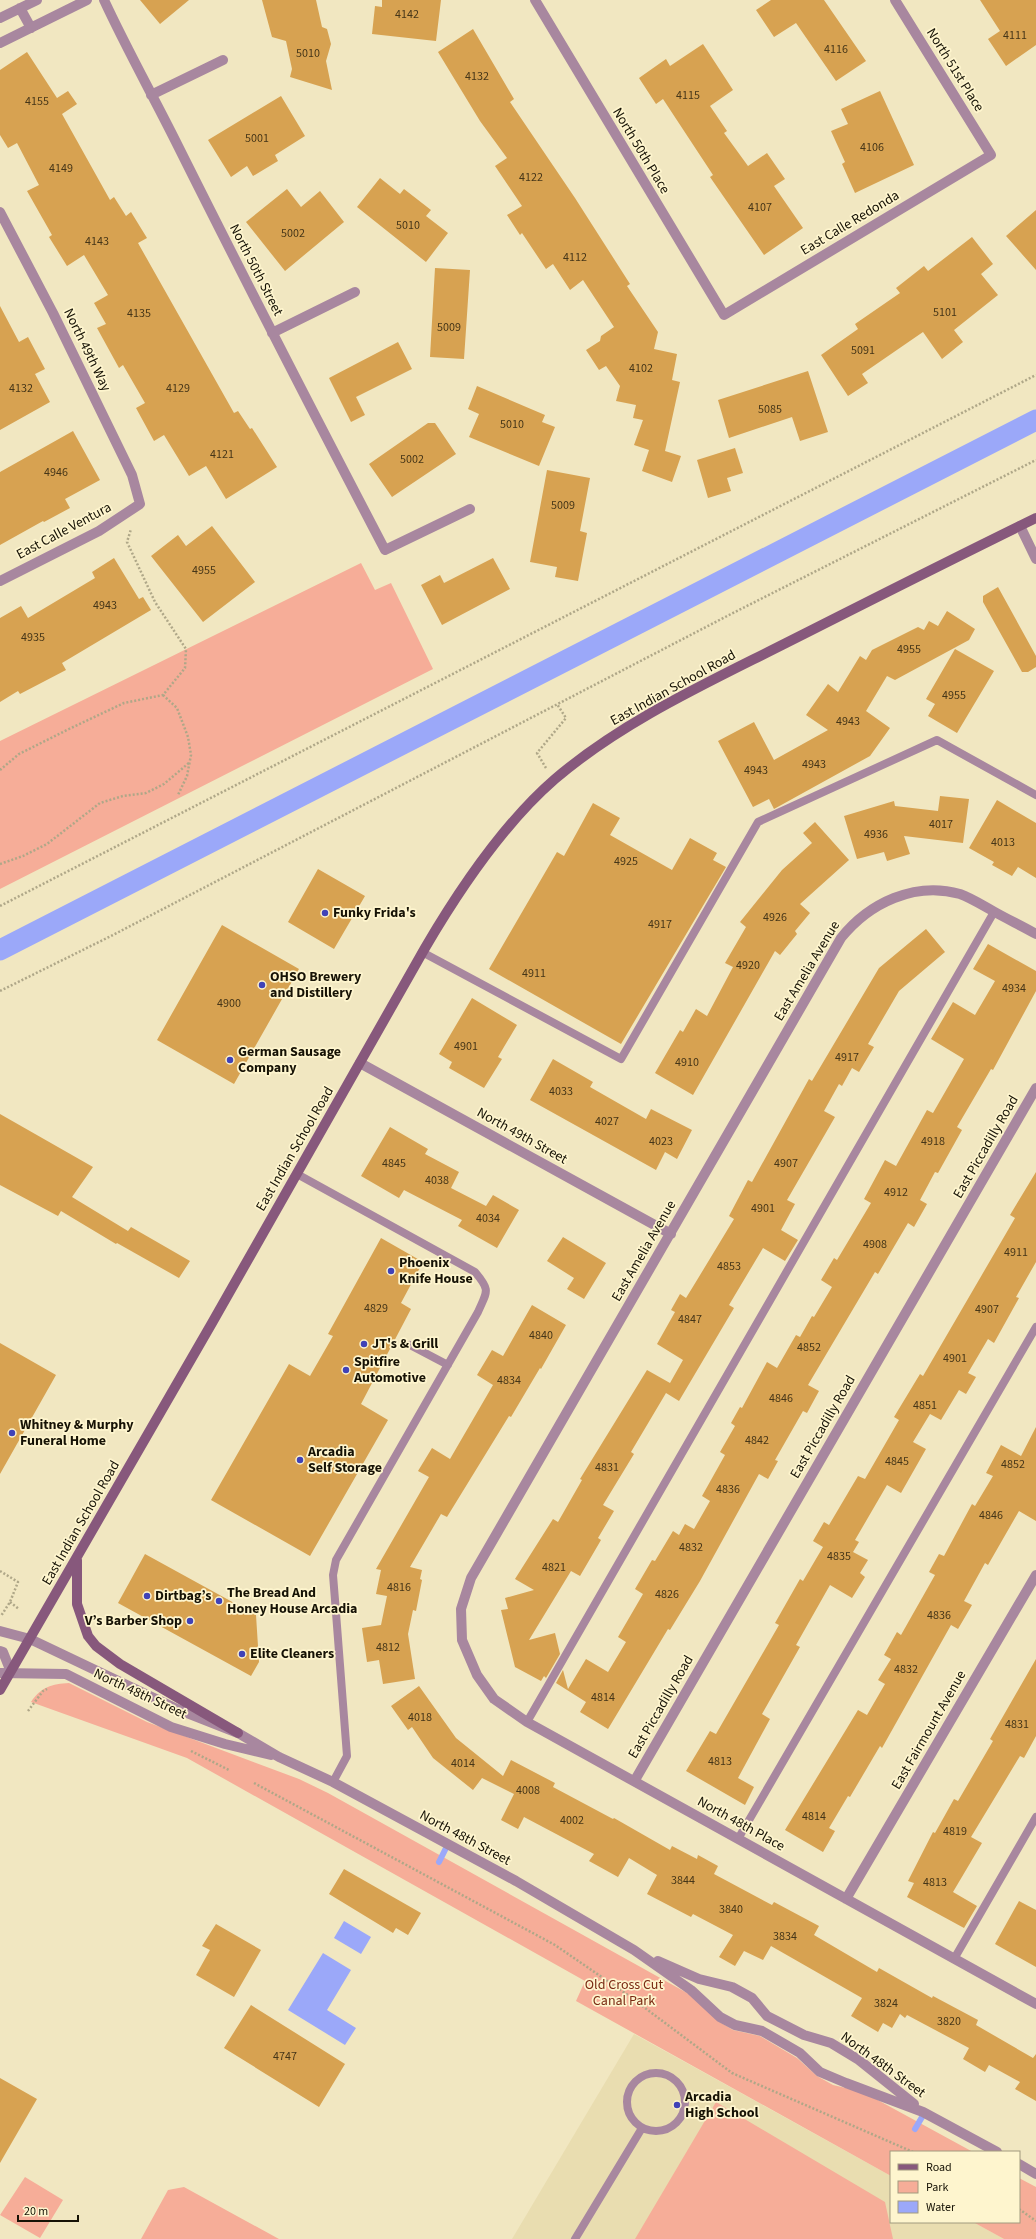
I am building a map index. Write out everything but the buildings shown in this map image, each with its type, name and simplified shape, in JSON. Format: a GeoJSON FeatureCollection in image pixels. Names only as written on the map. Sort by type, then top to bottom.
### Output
{"type":"FeatureCollection","features":[{"type":"Feature","properties":{"kind":"main road","name":"East Indian School Road"},"geometry":{"type":"LineString","coordinates":[[0,1690],[297,1174],[422,952],[446,912],[484,858],[524,811],[554,780],[574,764],[641,719],[739,667],[1036,518]]}},
{"type":"Feature","properties":{"kind":"main road"},"geometry":{"type":"LineString","coordinates":[[77,1558],[76,1604],[88,1636],[96,1646],[120,1664],[238,1733]]}},
{"type":"Feature","properties":{"kind":"street"},"geometry":{"type":"LineString","coordinates":[[0,18],[37,0]]}},
{"type":"Feature","properties":{"kind":"street"},"geometry":{"type":"LineString","coordinates":[[0,43],[87,0]]}},
{"type":"Feature","properties":{"kind":"street","name":"North 50th Street"},"geometry":{"type":"LineString","coordinates":[[104,0],[272,333],[385,550],[470,509]]}},
{"type":"Feature","properties":{"kind":"street","name":"North 50th Place"},"geometry":{"type":"LineString","coordinates":[[535,0],[724,315]]}},
{"type":"Feature","properties":{"kind":"street","name":"North 51st Place"},"geometry":{"type":"LineString","coordinates":[[895,0],[991,155]]}},
{"type":"Feature","properties":{"kind":"street"},"geometry":{"type":"LineString","coordinates":[[20,8],[31,28]]}},
{"type":"Feature","properties":{"kind":"street"},"geometry":{"type":"LineString","coordinates":[[151,95],[223,60]]}},
{"type":"Feature","properties":{"kind":"street","name":"East Calle Redonda"},"geometry":{"type":"LineString","coordinates":[[724,315],[991,155]]}},
{"type":"Feature","properties":{"kind":"street","name":"North 49th Way"},"geometry":{"type":"LineString","coordinates":[[0,212],[53,313],[129,468],[140,504]]}},
{"type":"Feature","properties":{"kind":"street"},"geometry":{"type":"LineString","coordinates":[[272,333],[355,292]]}},
{"type":"Feature","properties":{"kind":"street","name":"East Calle Ventura"},"geometry":{"type":"LineString","coordinates":[[0,581],[99,531],[140,504]]}},
{"type":"Feature","properties":{"kind":"street"},"geometry":{"type":"LineString","coordinates":[[1020,526],[1036,559]]}},
{"type":"Feature","properties":{"kind":"street","name":"East Amelia Avenue"},"geometry":{"type":"LineString","coordinates":[[462,1640],[461,1609],[471,1578],[841,938],[852,923],[890,898],[918,892],[945,891],[961,895],[994,912]]}},
{"type":"Feature","properties":{"kind":"street"},"geometry":{"type":"LineString","coordinates":[[994,912],[1036,934]]}},
{"type":"Feature","properties":{"kind":"street","name":"North 49th Street"},"geometry":{"type":"LineString","coordinates":[[360,1063],[671,1234]]}},
{"type":"Feature","properties":{"kind":"street","name":"East Piccadilly Road"},"geometry":{"type":"LineString","coordinates":[[634,1780],[1036,1088]]}},
{"type":"Feature","properties":{"kind":"street","name":"East Fairmount Avenue"},"geometry":{"type":"LineString","coordinates":[[846,1899],[1036,1575]]}},
{"type":"Feature","properties":{"kind":"street","name":"North 48th Street"},"geometry":{"type":"LineString","coordinates":[[0,1631],[30,1639],[177,1709],[238,1733],[279,1757],[333,1782],[516,1881],[634,1950],[691,1990],[725,2019],[735,2025],[762,2031],[800,2053],[820,2072],[846,2084],[923,2112],[995,2151]]}},
{"type":"Feature","properties":{"kind":"street","name":"North 48th Place"},"geometry":{"type":"LineString","coordinates":[[462,1640],[477,1675],[494,1699],[527,1722],[1036,2004]]}},
{"type":"Feature","properties":{"kind":"street"},"geometry":{"type":"LineString","coordinates":[[0,1650],[3,1652],[11,1672]]}},
{"type":"Feature","properties":{"kind":"street","name":"North 48th Street"},"geometry":{"type":"LineString","coordinates":[[0,1673],[66,1674],[171,1727],[225,1744],[279,1757]]}},
{"type":"Feature","properties":{"kind":"street","name":"North 48th Street"},"geometry":{"type":"LineString","coordinates":[[634,1950],[699,1979],[732,1988],[752,1998],[767,2016],[804,2035],[831,2043],[859,2060],[923,2112]]}},
{"type":"Feature","properties":{"kind":"street"},"geometry":{"type":"LineString","coordinates":[[1020,2165],[1036,2174]]}},
{"type":"Feature","properties":{"kind":"lane"},"geometry":{"type":"LineString","coordinates":[[422,952],[621,1059],[758,822],[937,740],[1036,795]]}},
{"type":"Feature","properties":{"kind":"lane"},"geometry":{"type":"LineString","coordinates":[[527,1722],[994,912]]}},
{"type":"Feature","properties":{"kind":"lane"},"geometry":{"type":"LineString","coordinates":[[297,1174],[475,1272],[486,1285],[487,1292],[478,1312],[336,1560],[333,1574],[347,1756],[333,1782]]}},
{"type":"Feature","properties":{"kind":"lane"},"geometry":{"type":"LineString","coordinates":[[738,1838],[1036,1327]]}},
{"type":"Feature","properties":{"kind":"lane"},"geometry":{"type":"LineString","coordinates":[[410,1345],[448,1365]]}},
{"type":"Feature","properties":{"kind":"lane"},"geometry":{"type":"LineString","coordinates":[[954,1959],[1036,1817]]}},
{"type":"Feature","properties":{"kind":"lane"},"geometry":{"type":"LineString","coordinates":[[648,2074],[667,2075],[681,2087],[684,2096],[682,2115],[677,2122],[660,2131],[642,2128],[628,2114],[626,2104],[632,2085],[639,2078],[648,2074]]}},
{"type":"Feature","properties":{"kind":"lane"},"geometry":{"type":"LineString","coordinates":[[575,2239],[642,2128]]}},
{"type":"Feature","properties":{"kind":"path"},"geometry":{"type":"LineString","coordinates":[[0,906],[1036,375]]}},
{"type":"Feature","properties":{"kind":"path"},"geometry":{"type":"LineString","coordinates":[[0,991],[118,932],[558,704],[1036,460]]}},
{"type":"Feature","properties":{"kind":"path"},"geometry":{"type":"LineString","coordinates":[[0,770],[19,754],[124,703],[163,695],[185,668],[186,649],[155,602],[127,542],[140,504]]}},
{"type":"Feature","properties":{"kind":"path"},"geometry":{"type":"LineString","coordinates":[[163,695],[177,708],[188,737],[190,762],[187,776],[178,795]]}},
{"type":"Feature","properties":{"kind":"path"},"geometry":{"type":"LineString","coordinates":[[554,780],[537,753],[566,718],[558,704]]}},
{"type":"Feature","properties":{"kind":"path"},"geometry":{"type":"LineString","coordinates":[[0,864],[23,856],[47,844],[100,803],[124,796],[146,793],[164,784],[190,762]]}},
{"type":"Feature","properties":{"kind":"path"},"geometry":{"type":"LineString","coordinates":[[0,1571],[18,1582],[10,1602],[0,1616]]}},
{"type":"Feature","properties":{"kind":"path"},"geometry":{"type":"LineString","coordinates":[[10,1602],[19,1609]]}},
{"type":"Feature","properties":{"kind":"path"},"geometry":{"type":"LineString","coordinates":[[254,1783],[555,1945],[625,1993],[732,2073],[911,2151]]}},
{"type":"Feature","properties":{"kind":"path"},"geometry":{"type":"LineString","coordinates":[[1020,2211],[1036,2221]]}},
{"type":"Feature","properties":{"kind":"shaded area","name":"Arcadia High School"},"geometry":{"type":"Polygon","coordinates":[[[634,2034],[890,2175],[890,2223],[975,2223],[1004,2239],[512,2239],[634,2034]]]}},
{"type":"Feature","properties":{"kind":"green space"},"geometry":{"type":"Polygon","coordinates":[[[361,563],[375,590],[391,583],[433,669],[0,889],[0,741],[361,563]]]}},
{"type":"Feature","properties":{"kind":"green space","name":"Old Cross Cut Canal Park"},"geometry":{"type":"Polygon","coordinates":[[[69,1683],[147,1722],[299,1779],[328,1793],[689,1994],[718,2021],[733,2030],[760,2036],[797,2058],[817,2076],[833,2085],[863,2092],[971,2151],[890,2151],[890,2175],[576,2001],[585,1981],[187,1758],[31,1702],[47,1687],[69,1683]]]}},
{"type":"Feature","properties":{"kind":"green space"},"geometry":{"type":"Polygon","coordinates":[[[716,2102],[885,2202],[893,2239],[635,2239],[716,2102]]]}},
{"type":"Feature","properties":{"kind":"green space"},"geometry":{"type":"Polygon","coordinates":[[[25,2177],[63,2200],[40,2238],[0,2215],[25,2177]]]}},
{"type":"Feature","properties":{"kind":"green space"},"geometry":{"type":"Polygon","coordinates":[[[1020,2179],[1036,2187],[1036,2239],[1004,2239],[975,2223],[1020,2223],[1020,2179]]]}},
{"type":"Feature","properties":{"kind":"green space"},"geometry":{"type":"Polygon","coordinates":[[[184,2187],[279,2239],[141,2239],[168,2190],[184,2187]]]}},
{"type":"Feature","properties":{"kind":"water"},"geometry":{"type":"Polygon","coordinates":[[[344,1921],[371,1937],[361,1954],[334,1938],[344,1921]]]}},
{"type":"Feature","properties":{"kind":"water"},"geometry":{"type":"Polygon","coordinates":[[[323,1953],[351,1970],[327,2010],[356,2028],[345,2045],[288,2010],[323,1953]]]}},
{"type":"Feature","properties":{"kind":"waterway"},"geometry":{"type":"LineString","coordinates":[[0,950],[1036,420]]}},
{"type":"Feature","properties":{"kind":"waterway"},"geometry":{"type":"LineString","coordinates":[[439,1862],[448,1844]]}},
{"type":"Feature","properties":{"kind":"waterway"},"geometry":{"type":"LineString","coordinates":[[915,2129],[925,2112]]}},
{"type":"Feature","properties":{"kind":"place","name":"Funky Frida's"},"geometry":{"type":"Point","coordinates":[325,913]}},
{"type":"Feature","properties":{"kind":"place","name":"OHSO Brewery and Distillery"},"geometry":{"type":"Point","coordinates":[262,985]}},
{"type":"Feature","properties":{"kind":"place","name":"German Sausage Company"},"geometry":{"type":"Point","coordinates":[230,1060]}},
{"type":"Feature","properties":{"kind":"place","name":"Phoenix Knife House"},"geometry":{"type":"Point","coordinates":[391,1271]}},
{"type":"Feature","properties":{"kind":"place","name":"JT's & Grill"},"geometry":{"type":"Point","coordinates":[364,1344]}},
{"type":"Feature","properties":{"kind":"place","name":"Spitfire Automotive"},"geometry":{"type":"Point","coordinates":[346,1370]}},
{"type":"Feature","properties":{"kind":"place","name":"Whitney & Murphy Funeral Home"},"geometry":{"type":"Point","coordinates":[12,1433]}},
{"type":"Feature","properties":{"kind":"place","name":"Arcadia Self Storage"},"geometry":{"type":"Point","coordinates":[300,1460]}},
{"type":"Feature","properties":{"kind":"place","name":"Dirtbag’s"},"geometry":{"type":"Point","coordinates":[147,1596]}},
{"type":"Feature","properties":{"kind":"place","name":"The Bread And Honey House Arcadia"},"geometry":{"type":"Point","coordinates":[219,1601]}},
{"type":"Feature","properties":{"kind":"place","name":"V’s Barber Shop"},"geometry":{"type":"Point","coordinates":[190,1621]}},
{"type":"Feature","properties":{"kind":"place","name":"Elite Cleaners"},"geometry":{"type":"Point","coordinates":[242,1654]}},
{"type":"Feature","properties":{"kind":"place","name":"Arcadia High School"},"geometry":{"type":"Point","coordinates":[677,2105]}}]}
